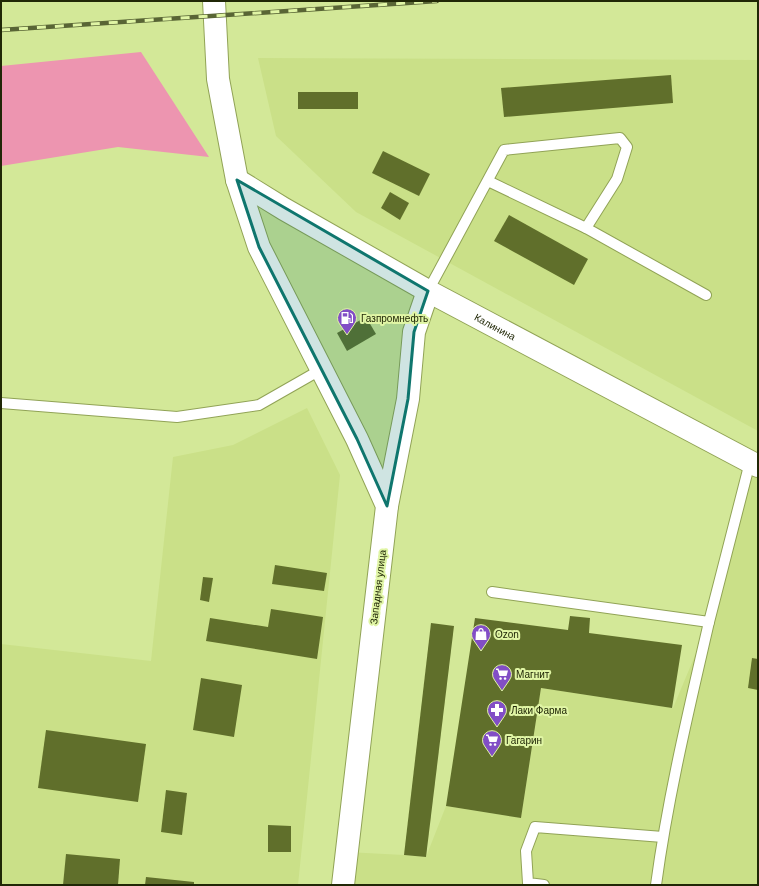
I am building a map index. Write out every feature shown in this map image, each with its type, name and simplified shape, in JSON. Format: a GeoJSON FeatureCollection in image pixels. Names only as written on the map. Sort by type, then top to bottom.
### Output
{"type":"FeatureCollection","features":[{"type":"Feature","properties":{"kind":"main road"},"geometry":{"type":"LineString","coordinates":[[214,1],[218,79],[237,180],[258,247],[358,439],[387,506]]}},
{"type":"Feature","properties":{"kind":"main road","name":"Калинина"},"geometry":{"type":"LineString","coordinates":[[237,180],[290,213],[428,292],[754,464]]}},
{"type":"Feature","properties":{"kind":"main road","name":"Западная улица"},"geometry":{"type":"LineString","coordinates":[[343,885],[387,506],[408,399],[414,332],[428,292]]}},
{"type":"Feature","properties":{"kind":"lane"},"geometry":{"type":"LineString","coordinates":[[428,292],[504,150],[620,138],[627,147],[617,178],[586,228]]}},
{"type":"Feature","properties":{"kind":"lane"},"geometry":{"type":"LineString","coordinates":[[488,181],[586,228],[706,295]]}},
{"type":"Feature","properties":{"kind":"lane"},"geometry":{"type":"LineString","coordinates":[[1,403],[177,417],[259,405],[322,369]]}},
{"type":"Feature","properties":{"kind":"lane"},"geometry":{"type":"LineString","coordinates":[[656,885],[663,837],[683,734],[709,622],[754,464]]}},
{"type":"Feature","properties":{"kind":"lane"},"geometry":{"type":"LineString","coordinates":[[492,592],[709,622]]}},
{"type":"Feature","properties":{"kind":"lane"},"geometry":{"type":"LineString","coordinates":[[544,885],[528,883],[526,851],[535,827],[663,837]]}},
{"type":"Feature","properties":{"kind":"highlighted area"},"geometry":{"type":"Polygon","coordinates":[[[237,180],[428,291],[414,332],[408,399],[387,506],[357,439],[259,247],[237,180]]]}},
{"type":"Feature","properties":{"kind":"shaded area"},"geometry":{"type":"Polygon","coordinates":[[[141,52],[209,157],[118,147],[1,166],[1,66],[141,52]]]}},
{"type":"Feature","properties":{"kind":"shaded area"},"geometry":{"type":"Polygon","coordinates":[[[258,58],[758,60],[758,431],[356,212],[276,136],[258,58]]]}},
{"type":"Feature","properties":{"kind":"shaded area"},"geometry":{"type":"Polygon","coordinates":[[[307,408],[340,475],[298,885],[1,885],[1,644],[151,661],[173,457],[233,445],[307,408]]]}},
{"type":"Feature","properties":{"kind":"shaded area"},"geometry":{"type":"Polygon","coordinates":[[[750,462],[758,466],[758,885],[343,885],[347,852],[426,857],[446,806],[521,818],[541,688],[673,708],[709,622],[750,462]]]}},
{"type":"Feature","properties":{"kind":"building"},"geometry":{"type":"Polygon","coordinates":[[[671,75],[673,103],[504,117],[501,88],[671,75]]]}},
{"type":"Feature","properties":{"kind":"building"},"geometry":{"type":"Polygon","coordinates":[[[298,92],[358,92],[358,109],[298,109],[298,92]]]}},
{"type":"Feature","properties":{"kind":"building"},"geometry":{"type":"Polygon","coordinates":[[[383,151],[430,174],[419,196],[372,173],[383,151]]]}},
{"type":"Feature","properties":{"kind":"building"},"geometry":{"type":"Polygon","coordinates":[[[390,192],[409,203],[400,220],[381,208],[390,192]]]}},
{"type":"Feature","properties":{"kind":"building"},"geometry":{"type":"Polygon","coordinates":[[[509,215],[588,259],[574,285],[494,241],[509,215]]]}},
{"type":"Feature","properties":{"kind":"building"},"geometry":{"type":"Polygon","coordinates":[[[366,317],[376,334],[347,351],[337,333],[366,317]]]}},
{"type":"Feature","properties":{"kind":"building"},"geometry":{"type":"Polygon","coordinates":[[[275,565],[327,573],[324,591],[272,584],[275,565]]]}},
{"type":"Feature","properties":{"kind":"building"},"geometry":{"type":"Polygon","coordinates":[[[203,577],[213,578],[209,602],[200,600],[203,577]]]}},
{"type":"Feature","properties":{"kind":"building"},"geometry":{"type":"Polygon","coordinates":[[[271,609],[323,617],[317,659],[206,641],[210,618],[268,627],[271,609]]]}},
{"type":"Feature","properties":{"kind":"building","name":"Гагарин"},"geometry":{"type":"Polygon","coordinates":[[[570,616],[590,618],[589,633],[682,645],[672,708],[541,688],[521,818],[446,806],[475,618],[568,630],[570,616]]]}},
{"type":"Feature","properties":{"kind":"building"},"geometry":{"type":"Polygon","coordinates":[[[431,623],[454,626],[426,857],[404,855],[431,623]]]}},
{"type":"Feature","properties":{"kind":"building"},"geometry":{"type":"Polygon","coordinates":[[[752,658],[758,659],[758,690],[748,688],[752,658]]]}},
{"type":"Feature","properties":{"kind":"building"},"geometry":{"type":"Polygon","coordinates":[[[201,678],[242,685],[234,737],[193,730],[201,678]]]}},
{"type":"Feature","properties":{"kind":"building"},"geometry":{"type":"Polygon","coordinates":[[[46,730],[146,744],[138,802],[38,788],[46,730]]]}},
{"type":"Feature","properties":{"kind":"building"},"geometry":{"type":"Polygon","coordinates":[[[166,790],[187,793],[182,835],[161,832],[166,790]]]}},
{"type":"Feature","properties":{"kind":"building"},"geometry":{"type":"Polygon","coordinates":[[[268,825],[291,826],[291,852],[268,852],[268,825]]]}},
{"type":"Feature","properties":{"kind":"building"},"geometry":{"type":"Polygon","coordinates":[[[66,854],[120,859],[118,885],[63,885],[66,854]]]}},
{"type":"Feature","properties":{"kind":"building"},"geometry":{"type":"Polygon","coordinates":[[[146,877],[194,882],[194,885],[145,885],[146,877]]]}},
{"type":"Feature","properties":{"kind":"railway"},"geometry":{"type":"LineString","coordinates":[[1,30],[437,1]]}},
{"type":"Feature","properties":{"kind":"place","name":"Газпромнефть"},"geometry":{"type":"Point","coordinates":[347,335]}},
{"type":"Feature","properties":{"kind":"place","name":"Ozon"},"geometry":{"type":"Point","coordinates":[481,651]}},
{"type":"Feature","properties":{"kind":"place","name":"Магнит"},"geometry":{"type":"Point","coordinates":[502,691]}},
{"type":"Feature","properties":{"kind":"place","name":"Лаки Фарма"},"geometry":{"type":"Point","coordinates":[497,727]}},
{"type":"Feature","properties":{"kind":"place","name":"Гагарин"},"geometry":{"type":"Point","coordinates":[492,757]}}]}
